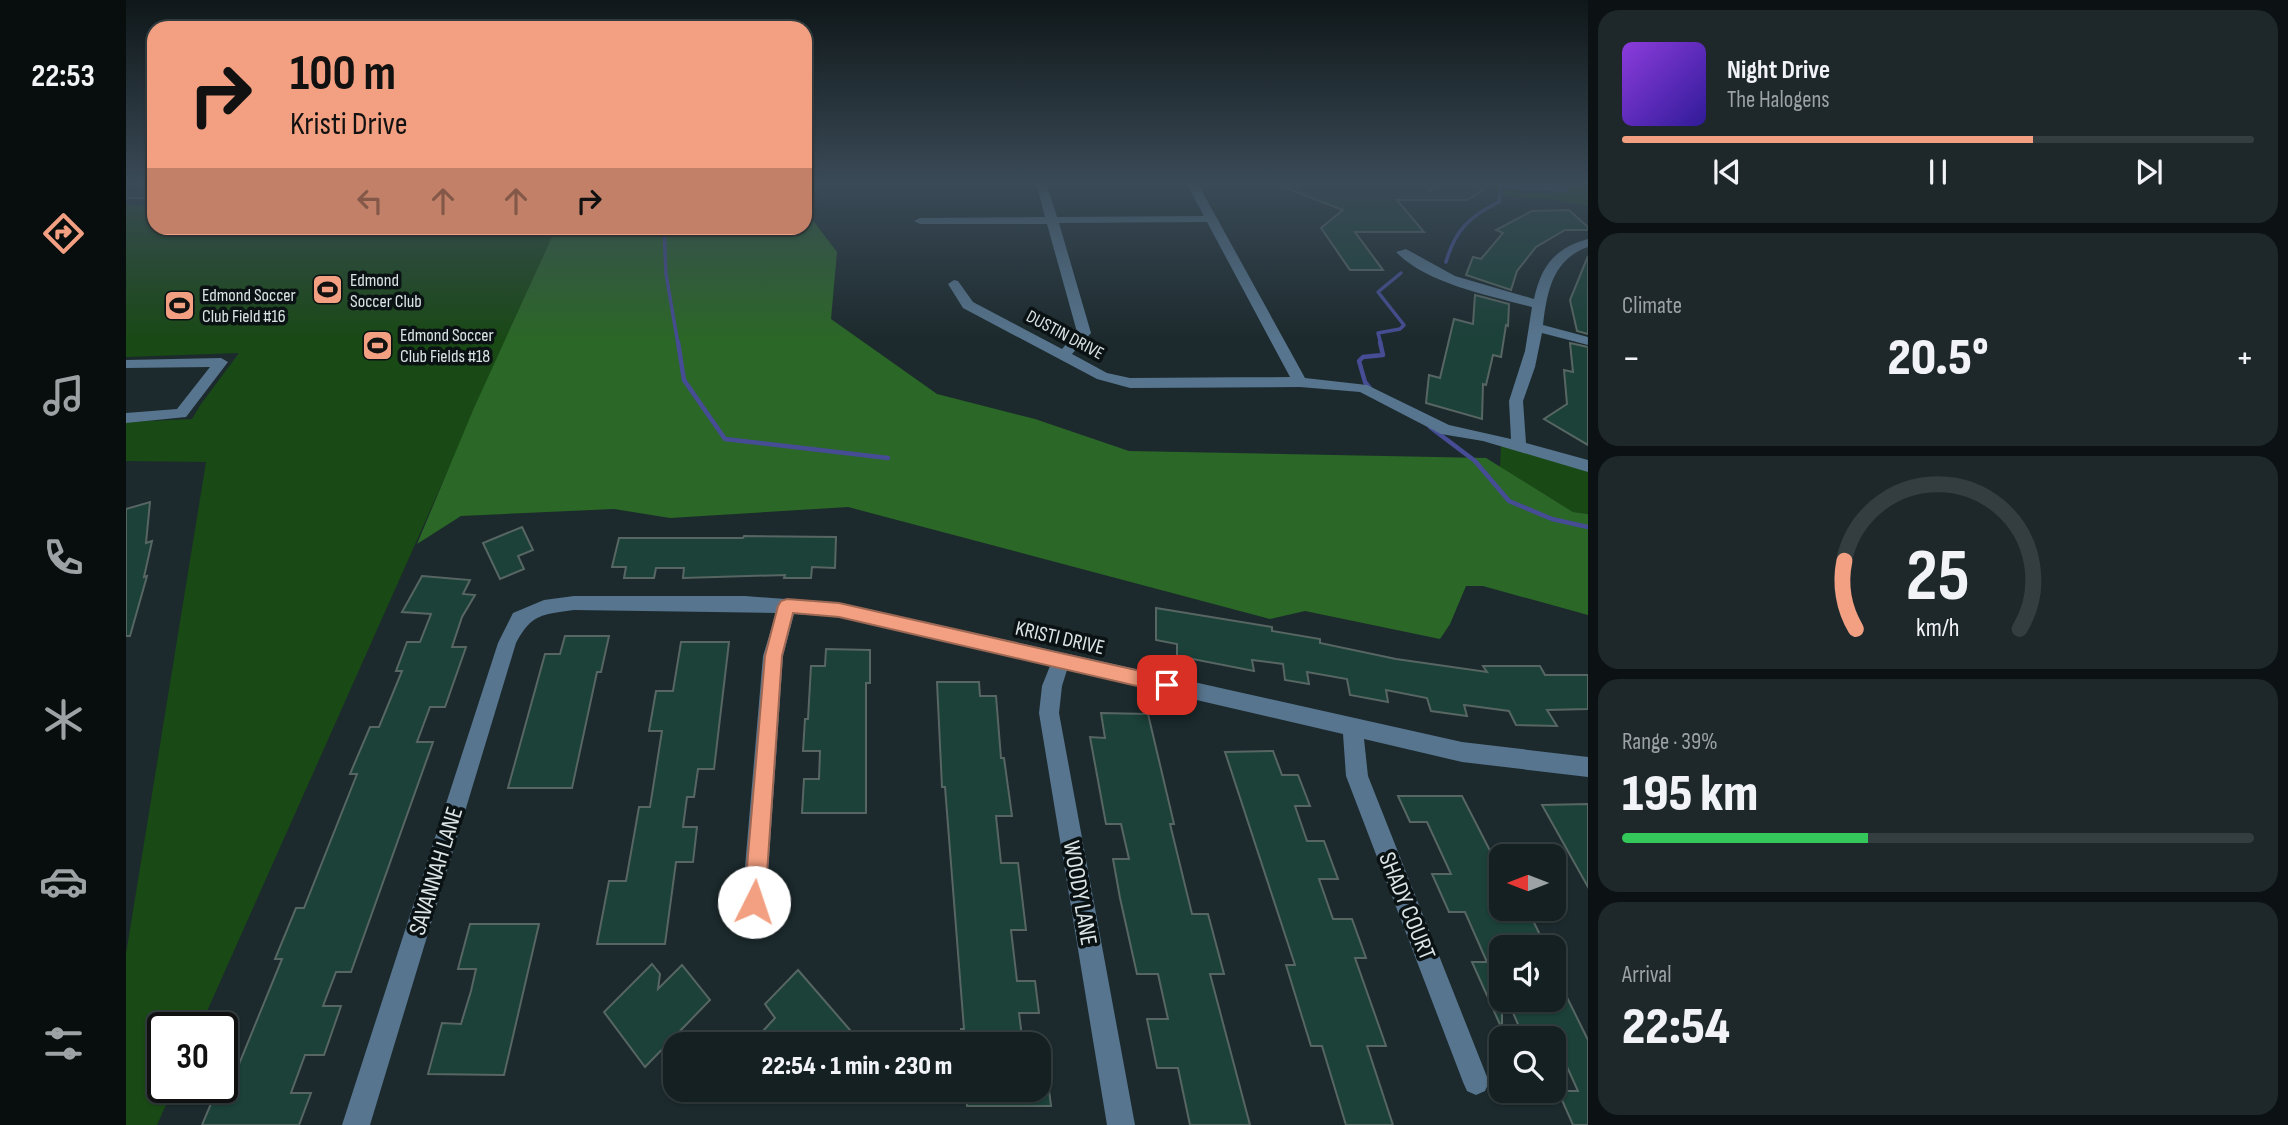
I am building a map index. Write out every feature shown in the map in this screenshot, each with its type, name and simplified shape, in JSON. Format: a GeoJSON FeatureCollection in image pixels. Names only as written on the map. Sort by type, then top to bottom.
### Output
{"type":"FeatureCollection","features":[{"type":"Feature","properties":{"kind":"street"},"geometry":{"type":"LineString","coordinates":[[1056,234],[1084,333],[1064,355]]}},
{"type":"Feature","properties":{"kind":"street"},"geometry":{"type":"LineString","coordinates":[[1219,234],[1300,382]]}},
{"type":"Feature","properties":{"kind":"street"},"geometry":{"type":"LineString","coordinates":[[1519,446],[1515,411],[1519,383],[1528,367],[1543,285],[1556,263],[1570,250],[1588,243]]}},
{"type":"Feature","properties":{"kind":"street"},"geometry":{"type":"LineString","coordinates":[[1402,253],[1425,269],[1451,281],[1538,304]]}},
{"type":"Feature","properties":{"kind":"street","name":"DUSTIN DRIVE"},"geometry":{"type":"LineString","coordinates":[[954,284],[968,304],[1102,376],[1129,383],[1300,382],[1362,388],[1447,430],[1519,446],[1588,466]]}},
{"type":"Feature","properties":{"kind":"street"},"geometry":{"type":"LineString","coordinates":[[1536,323],[1588,333]]}},
{"type":"Feature","properties":{"kind":"street"},"geometry":{"type":"LineString","coordinates":[[1536,323],[1588,341]]}},
{"type":"Feature","properties":{"kind":"street"},"geometry":{"type":"LineString","coordinates":[[126,364],[221,362],[181,414],[126,418]]}},
{"type":"Feature","properties":{"kind":"street","name":"KRISTI DRIVE"},"geometry":{"type":"LineString","coordinates":[[520,618],[544,607],[574,603],[745,603],[839,610],[1462,752],[1588,767]]}},
{"type":"Feature","properties":{"kind":"street"},"geometry":{"type":"LineString","coordinates":[[754,902],[773,656],[787,606]]}},
{"type":"Feature","properties":{"kind":"street","name":"SAVANNAH LANE"},"geometry":{"type":"LineString","coordinates":[[356,1125],[507,643],[520,618]]}},
{"type":"Feature","properties":{"kind":"street","name":"WOODY LANE"},"geometry":{"type":"LineString","coordinates":[[1061,662],[1052,686],[1049,713],[1121,1125]]}},
{"type":"Feature","properties":{"kind":"street","name":"SHADY COURT"},"geometry":{"type":"LineString","coordinates":[[1353,727],[1357,776],[1476,1082]]}},
{"type":"Feature","properties":{"kind":"green space"},"geometry":{"type":"Polygon","coordinates":[[[126,234],[553,235],[207,1012],[147,1012],[147,1103],[167,1103],[157,1125],[126,1125],[126,954],[206,462],[126,461],[126,422],[192,419],[239,353],[126,357],[126,234]]]}},
{"type":"Feature","properties":{"kind":"green space"},"geometry":{"type":"Polygon","coordinates":[[[824,234],[837,252],[831,319],[937,394],[1035,419],[1129,451],[1486,458],[1573,512],[1588,514],[1588,615],[1483,586],[1466,586],[1450,624],[1440,639],[1305,611],[1270,619],[848,507],[670,518],[614,509],[461,516],[417,544],[474,408],[553,235],[824,234]]]}},
{"type":"Feature","properties":{"kind":"green space"},"geometry":{"type":"Polygon","coordinates":[[[1501,446],[1588,470],[1588,514],[1573,512],[1500,467],[1501,446]]]}},
{"type":"Feature","properties":{"kind":"building"},"geometry":{"type":"Polygon","coordinates":[[[1325,234],[1357,234],[1383,270],[1350,270],[1325,234]]]}},
{"type":"Feature","properties":{"kind":"building"},"geometry":{"type":"Polygon","coordinates":[[[1502,234],[1557,234],[1536,247],[1517,271],[1511,290],[1466,275],[1473,257],[1481,259],[1502,234]]]}},
{"type":"Feature","properties":{"kind":"building"},"geometry":{"type":"Polygon","coordinates":[[[1588,256],[1588,334],[1577,331],[1570,300],[1588,256]]]}},
{"type":"Feature","properties":{"kind":"building"},"geometry":{"type":"Polygon","coordinates":[[[1475,295],[1509,304],[1508,326],[1506,325],[1501,357],[1493,355],[1486,385],[1483,384],[1482,419],[1426,403],[1429,375],[1440,378],[1454,319],[1473,324],[1475,295]]]}},
{"type":"Feature","properties":{"kind":"building"},"geometry":{"type":"Polygon","coordinates":[[[1570,343],[1588,347],[1588,445],[1544,419],[1567,404],[1564,370],[1573,372],[1570,343]]]}},
{"type":"Feature","properties":{"kind":"building"},"geometry":{"type":"Polygon","coordinates":[[[150,502],[146,543],[152,541],[144,577],[147,576],[130,636],[126,636],[126,509],[150,502]]]}},
{"type":"Feature","properties":{"kind":"building"},"geometry":{"type":"Polygon","coordinates":[[[522,527],[533,550],[518,556],[524,569],[500,579],[483,543],[522,527]]]}},
{"type":"Feature","properties":{"kind":"building"},"geometry":{"type":"Polygon","coordinates":[[[836,537],[835,568],[812,567],[811,578],[784,578],[785,575],[683,578],[684,568],[656,568],[654,578],[624,578],[626,567],[612,567],[619,538],[836,537]]]}},
{"type":"Feature","properties":{"kind":"building"},"geometry":{"type":"Polygon","coordinates":[[[422,576],[470,580],[463,594],[475,595],[462,617],[452,647],[466,647],[445,707],[430,707],[417,742],[433,742],[351,972],[336,972],[323,1006],[341,1006],[324,1055],[305,1055],[291,1093],[311,1093],[299,1125],[202,1125],[211,1103],[238,1103],[238,1067],[282,959],[275,959],[296,908],[304,908],[357,774],[350,774],[370,727],[379,727],[402,671],[396,671],[407,642],[420,642],[431,614],[402,612],[422,576]]]}},
{"type":"Feature","properties":{"kind":"building"},"geometry":{"type":"Polygon","coordinates":[[[1156,608],[1272,627],[1272,631],[1320,639],[1320,643],[1396,659],[1487,672],[1483,666],[1540,666],[1545,675],[1588,675],[1588,709],[1547,710],[1557,726],[1516,725],[1509,711],[1464,705],[1467,716],[1431,711],[1427,698],[1386,690],[1388,702],[1350,695],[1347,679],[1307,672],[1309,684],[1285,680],[1283,664],[1252,660],[1254,671],[1177,656],[1177,644],[1156,640],[1156,608]]]}},
{"type":"Feature","properties":{"kind":"building"},"geometry":{"type":"Polygon","coordinates":[[[565,636],[609,636],[601,672],[597,672],[572,788],[508,788],[545,654],[560,654],[565,636]]]}},
{"type":"Feature","properties":{"kind":"building"},"geometry":{"type":"Polygon","coordinates":[[[681,642],[729,642],[714,769],[698,769],[694,797],[687,797],[683,827],[697,827],[693,862],[676,862],[665,944],[597,944],[609,881],[626,881],[639,807],[650,807],[662,731],[649,731],[656,691],[673,691],[681,642]]]}},
{"type":"Feature","properties":{"kind":"building"},"geometry":{"type":"Polygon","coordinates":[[[826,649],[870,650],[870,683],[866,683],[866,813],[802,813],[804,779],[819,779],[820,751],[803,751],[811,666],[825,666],[826,649]]]}},
{"type":"Feature","properties":{"kind":"building"},"geometry":{"type":"Polygon","coordinates":[[[937,682],[979,682],[980,696],[996,696],[1001,758],[1004,758],[1012,816],[996,816],[1001,863],[1018,863],[1026,930],[1011,930],[1017,981],[1035,981],[1039,1013],[1019,1013],[1021,1032],[961,1032],[961,1029],[964,1029],[945,787],[942,787],[937,682]]]}},
{"type":"Feature","properties":{"kind":"building"},"geometry":{"type":"Polygon","coordinates":[[[1101,713],[1148,714],[1174,824],[1170,824],[1192,914],[1208,914],[1224,974],[1210,974],[1250,1125],[1190,1125],[1178,1068],[1157,1068],[1147,1019],[1168,1019],[1158,974],[1137,974],[1120,898],[1113,859],[1129,859],[1121,824],[1106,824],[1090,737],[1105,738],[1101,713]]]}},
{"type":"Feature","properties":{"kind":"building"},"geometry":{"type":"Polygon","coordinates":[[[1273,751],[1282,775],[1298,775],[1310,806],[1295,806],[1307,841],[1324,841],[1338,879],[1319,879],[1333,919],[1352,919],[1366,958],[1355,958],[1386,1046],[1367,1046],[1393,1125],[1346,1125],[1322,1046],[1311,1046],[1286,965],[1295,965],[1225,752],[1273,751]]]}},
{"type":"Feature","properties":{"kind":"building"},"geometry":{"type":"Polygon","coordinates":[[[1398,796],[1462,796],[1489,849],[1489,921],[1533,921],[1540,935],[1489,935],[1489,1000],[1472,962],[1487,962],[1465,912],[1449,912],[1432,874],[1451,874],[1427,822],[1410,822],[1398,796]]]}},
{"type":"Feature","properties":{"kind":"building"},"geometry":{"type":"Polygon","coordinates":[[[1588,804],[1588,887],[1566,844],[1542,805],[1588,804]]]}},
{"type":"Feature","properties":{"kind":"building"},"geometry":{"type":"Polygon","coordinates":[[[470,924],[539,924],[504,1075],[428,1074],[442,1023],[461,1024],[471,991],[476,969],[458,969],[470,924]]]}},
{"type":"Feature","properties":{"kind":"building"},"geometry":{"type":"Polygon","coordinates":[[[652,964],[660,974],[658,989],[682,965],[710,1000],[679,1032],[663,1032],[663,1048],[645,1067],[604,1012],[652,964]]]}},
{"type":"Feature","properties":{"kind":"building"},"geometry":{"type":"Polygon","coordinates":[[[798,970],[850,1030],[762,1032],[775,1018],[765,1004],[798,970]]]}},
{"type":"Feature","properties":{"kind":"building"},"geometry":{"type":"Polygon","coordinates":[[[1566,995],[1588,1040],[1588,1125],[1573,1125],[1563,1103],[1566,1103],[1566,1091],[1578,1091],[1566,1064],[1566,1026],[1519,1026],[1513,1012],[1566,1012],[1566,995]]]}},
{"type":"Feature","properties":{"kind":"building"},"geometry":{"type":"Polygon","coordinates":[[[1494,1012],[1502,1012],[1501,1026],[1494,1012]]]}},
{"type":"Feature","properties":{"kind":"building"},"geometry":{"type":"Polygon","coordinates":[[[967,1102],[1050,1102],[1051,1106],[967,1106],[967,1102]]]}},
{"type":"Feature","properties":{"kind":"waterway"},"geometry":{"type":"LineString","coordinates":[[1446,262],[1458,234]]}},
{"type":"Feature","properties":{"kind":"waterway"},"geometry":{"type":"LineString","coordinates":[[664,235],[666,274],[678,344]]}},
{"type":"Feature","properties":{"kind":"waterway"},"geometry":{"type":"LineString","coordinates":[[1381,344],[1378,333],[1400,329],[1404,325],[1378,292],[1401,273]]}},
{"type":"Feature","properties":{"kind":"waterway"},"geometry":{"type":"LineString","coordinates":[[678,342],[684,380],[725,439],[888,458]]}},
{"type":"Feature","properties":{"kind":"waterway"},"geometry":{"type":"LineString","coordinates":[[1372,391],[1365,382],[1359,361],[1363,357],[1383,355],[1380,342]]}},
{"type":"Feature","properties":{"kind":"waterway"},"geometry":{"type":"LineString","coordinates":[[1430,427],[1475,461],[1509,501],[1552,519],[1588,527]]}},
{"type":"Feature","properties":{"kind":"place","name":"Edmond Soccer Club"},"geometry":{"type":"Point","coordinates":[327,290]}},
{"type":"Feature","properties":{"kind":"place","name":"Edmond Soccer Club Field #16"},"geometry":{"type":"Point","coordinates":[179,305]}},
{"type":"Feature","properties":{"kind":"place","name":"Edmond Soccer Club Fields #18"},"geometry":{"type":"Point","coordinates":[377,345]}},
{"type":"Feature","properties":{"kind":"route"},"geometry":{"type":"LineString","coordinates":[[754,902],[773,656],[787,606],[839,610],[1167,685]]}}]}
